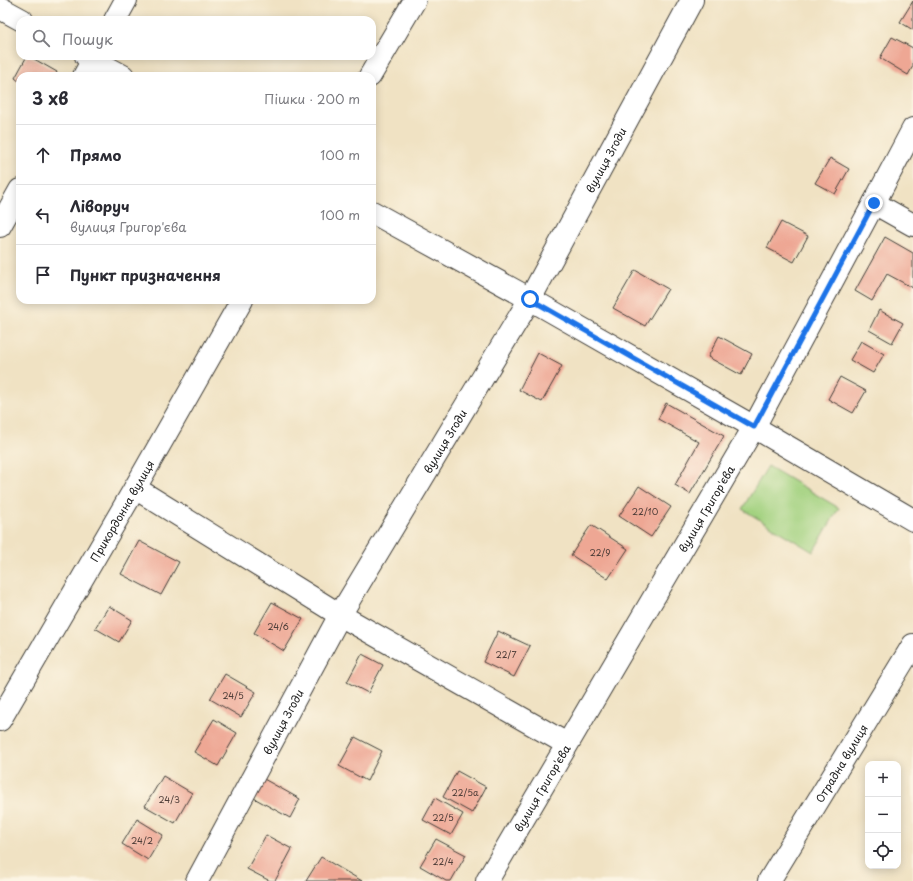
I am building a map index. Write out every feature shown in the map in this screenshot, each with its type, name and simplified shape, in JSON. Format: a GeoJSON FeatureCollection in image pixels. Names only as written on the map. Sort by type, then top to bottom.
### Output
{"type":"FeatureCollection","features":[{"type":"Feature","properties":{"kind":"street"},"geometry":{"type":"LineString","coordinates":[[117,16],[126,0]]}},
{"type":"Feature","properties":{"kind":"street"},"geometry":{"type":"LineString","coordinates":[[372,72],[415,0]]}},
{"type":"Feature","properties":{"kind":"street","name":"вулиця Згоди"},"geometry":{"type":"LineString","coordinates":[[197,881],[340,615],[530,299],[692,0]]}},
{"type":"Feature","properties":{"kind":"street"},"geometry":{"type":"LineString","coordinates":[[0,8],[16,17]]}},
{"type":"Feature","properties":{"kind":"street"},"geometry":{"type":"LineString","coordinates":[[89,62],[113,72]]}},
{"type":"Feature","properties":{"kind":"street","name":"вулиця Григор'єва"},"geometry":{"type":"LineString","coordinates":[[488,881],[754,427],[913,129]]}},
{"type":"Feature","properties":{"kind":"street"},"geometry":{"type":"LineString","coordinates":[[0,226],[16,197]]}},
{"type":"Feature","properties":{"kind":"street"},"geometry":{"type":"LineString","coordinates":[[874,203],[913,225]]}},
{"type":"Feature","properties":{"kind":"street"},"geometry":{"type":"LineString","coordinates":[[376,214],[530,299],[913,520]]}},
{"type":"Feature","properties":{"kind":"street","name":"Прикордонна вулиця"},"geometry":{"type":"LineString","coordinates":[[0,720],[240,304]]}},
{"type":"Feature","properties":{"kind":"street"},"geometry":{"type":"LineString","coordinates":[[135,488],[340,615],[567,744]]}},
{"type":"Feature","properties":{"kind":"street","name":"Отрадна вулиця"},"geometry":{"type":"LineString","coordinates":[[769,881],[913,645]]}},
{"type":"Feature","properties":{"kind":"green space"},"geometry":{"type":"Polygon","coordinates":[[[768,466],[839,508],[813,552],[742,509],[768,466]]]}},
{"type":"Feature","properties":{"kind":"building"},"geometry":{"type":"Polygon","coordinates":[[[913,1],[913,30],[900,22],[913,1]]]}},
{"type":"Feature","properties":{"kind":"building"},"geometry":{"type":"Polygon","coordinates":[[[892,37],[913,48],[913,66],[908,75],[880,58],[892,37]]]}},
{"type":"Feature","properties":{"kind":"building"},"geometry":{"type":"Polygon","coordinates":[[[25,60],[36,60],[57,72],[18,72],[25,60]]]}},
{"type":"Feature","properties":{"kind":"building"},"geometry":{"type":"Polygon","coordinates":[[[830,158],[849,169],[835,194],[815,183],[830,158]]]}},
{"type":"Feature","properties":{"kind":"building"},"geometry":{"type":"Polygon","coordinates":[[[781,222],[808,236],[794,262],[767,248],[781,222]]]}},
{"type":"Feature","properties":{"kind":"building"},"geometry":{"type":"Polygon","coordinates":[[[885,237],[913,253],[913,288],[887,274],[872,301],[855,291],[885,237]]]}},
{"type":"Feature","properties":{"kind":"building"},"geometry":{"type":"Polygon","coordinates":[[[635,270],[668,289],[645,326],[613,308],[635,270]]]}},
{"type":"Feature","properties":{"kind":"building"},"geometry":{"type":"Polygon","coordinates":[[[879,310],[903,323],[892,343],[869,330],[879,310]]]}},
{"type":"Feature","properties":{"kind":"building"},"geometry":{"type":"Polygon","coordinates":[[[719,336],[752,354],[741,375],[708,357],[719,336]]]}},
{"type":"Feature","properties":{"kind":"building"},"geometry":{"type":"Polygon","coordinates":[[[861,341],[884,354],[873,373],[850,360],[861,341]]]}},
{"type":"Feature","properties":{"kind":"building"},"geometry":{"type":"Polygon","coordinates":[[[538,353],[562,366],[542,402],[519,390],[538,353]]]}},
{"type":"Feature","properties":{"kind":"building"},"geometry":{"type":"Polygon","coordinates":[[[840,377],[866,391],[853,413],[828,399],[840,377]]]}},
{"type":"Feature","properties":{"kind":"building"},"geometry":{"type":"Polygon","coordinates":[[[666,403],[724,436],[690,494],[675,485],[699,442],[658,419],[666,403]]]}},
{"type":"Feature","properties":{"kind":"building"},"geometry":{"type":"Polygon","coordinates":[[[639,486],[671,507],[651,537],[619,516],[639,486]]]}},
{"type":"Feature","properties":{"kind":"building"},"geometry":{"type":"Polygon","coordinates":[[[591,525],[628,549],[608,579],[571,555],[591,525]]]}},
{"type":"Feature","properties":{"kind":"building"},"geometry":{"type":"Polygon","coordinates":[[[139,541],[179,562],[161,595],[121,574],[139,541]]]}},
{"type":"Feature","properties":{"kind":"building"},"geometry":{"type":"Polygon","coordinates":[[[272,602],[303,619],[284,651],[254,633],[272,602]]]}},
{"type":"Feature","properties":{"kind":"building"},"geometry":{"type":"Polygon","coordinates":[[[109,606],[132,620],[119,642],[95,628],[109,606]]]}},
{"type":"Feature","properties":{"kind":"building"},"geometry":{"type":"Polygon","coordinates":[[[498,631],[530,646],[514,677],[483,662],[498,631]]]}},
{"type":"Feature","properties":{"kind":"building"},"geometry":{"type":"Polygon","coordinates":[[[362,654],[383,665],[368,693],[347,682],[362,654]]]}},
{"type":"Feature","properties":{"kind":"building"},"geometry":{"type":"Polygon","coordinates":[[[225,674],[256,692],[241,717],[210,699],[225,674]]]}},
{"type":"Feature","properties":{"kind":"building"},"geometry":{"type":"Polygon","coordinates":[[[214,719],[237,733],[218,766],[194,752],[214,719]]]}},
{"type":"Feature","properties":{"kind":"building"},"geometry":{"type":"Polygon","coordinates":[[[355,737],[382,751],[367,781],[339,766],[355,737]]]}},
{"type":"Feature","properties":{"kind":"building"},"geometry":{"type":"Polygon","coordinates":[[[457,771],[486,787],[472,813],[443,797],[457,771]]]}},
{"type":"Feature","properties":{"kind":"building"},"geometry":{"type":"Polygon","coordinates":[[[163,776],[192,793],[175,823],[145,806],[163,776]]]}},
{"type":"Feature","properties":{"kind":"building"},"geometry":{"type":"Polygon","coordinates":[[[262,778],[300,799],[290,818],[252,797],[262,778]]]}},
{"type":"Feature","properties":{"kind":"building"},"geometry":{"type":"Polygon","coordinates":[[[435,798],[463,814],[451,835],[423,820],[435,798]]]}},
{"type":"Feature","properties":{"kind":"building"},"geometry":{"type":"Polygon","coordinates":[[[137,819],[163,835],[148,860],[122,844],[137,819]]]}},
{"type":"Feature","properties":{"kind":"building"},"geometry":{"type":"Polygon","coordinates":[[[266,835],[292,849],[275,881],[270,881],[247,869],[266,835]]]}},
{"type":"Feature","properties":{"kind":"building"},"geometry":{"type":"Polygon","coordinates":[[[436,839],[466,855],[451,881],[446,881],[420,866],[436,839]]]}},
{"type":"Feature","properties":{"kind":"building"},"geometry":{"type":"Polygon","coordinates":[[[321,857],[362,881],[306,881],[321,857]]]}},
{"type":"Feature","properties":{"kind":"route"},"geometry":{"type":"LineString","coordinates":[[530,299],[754,427],[874,203]]}}]}
